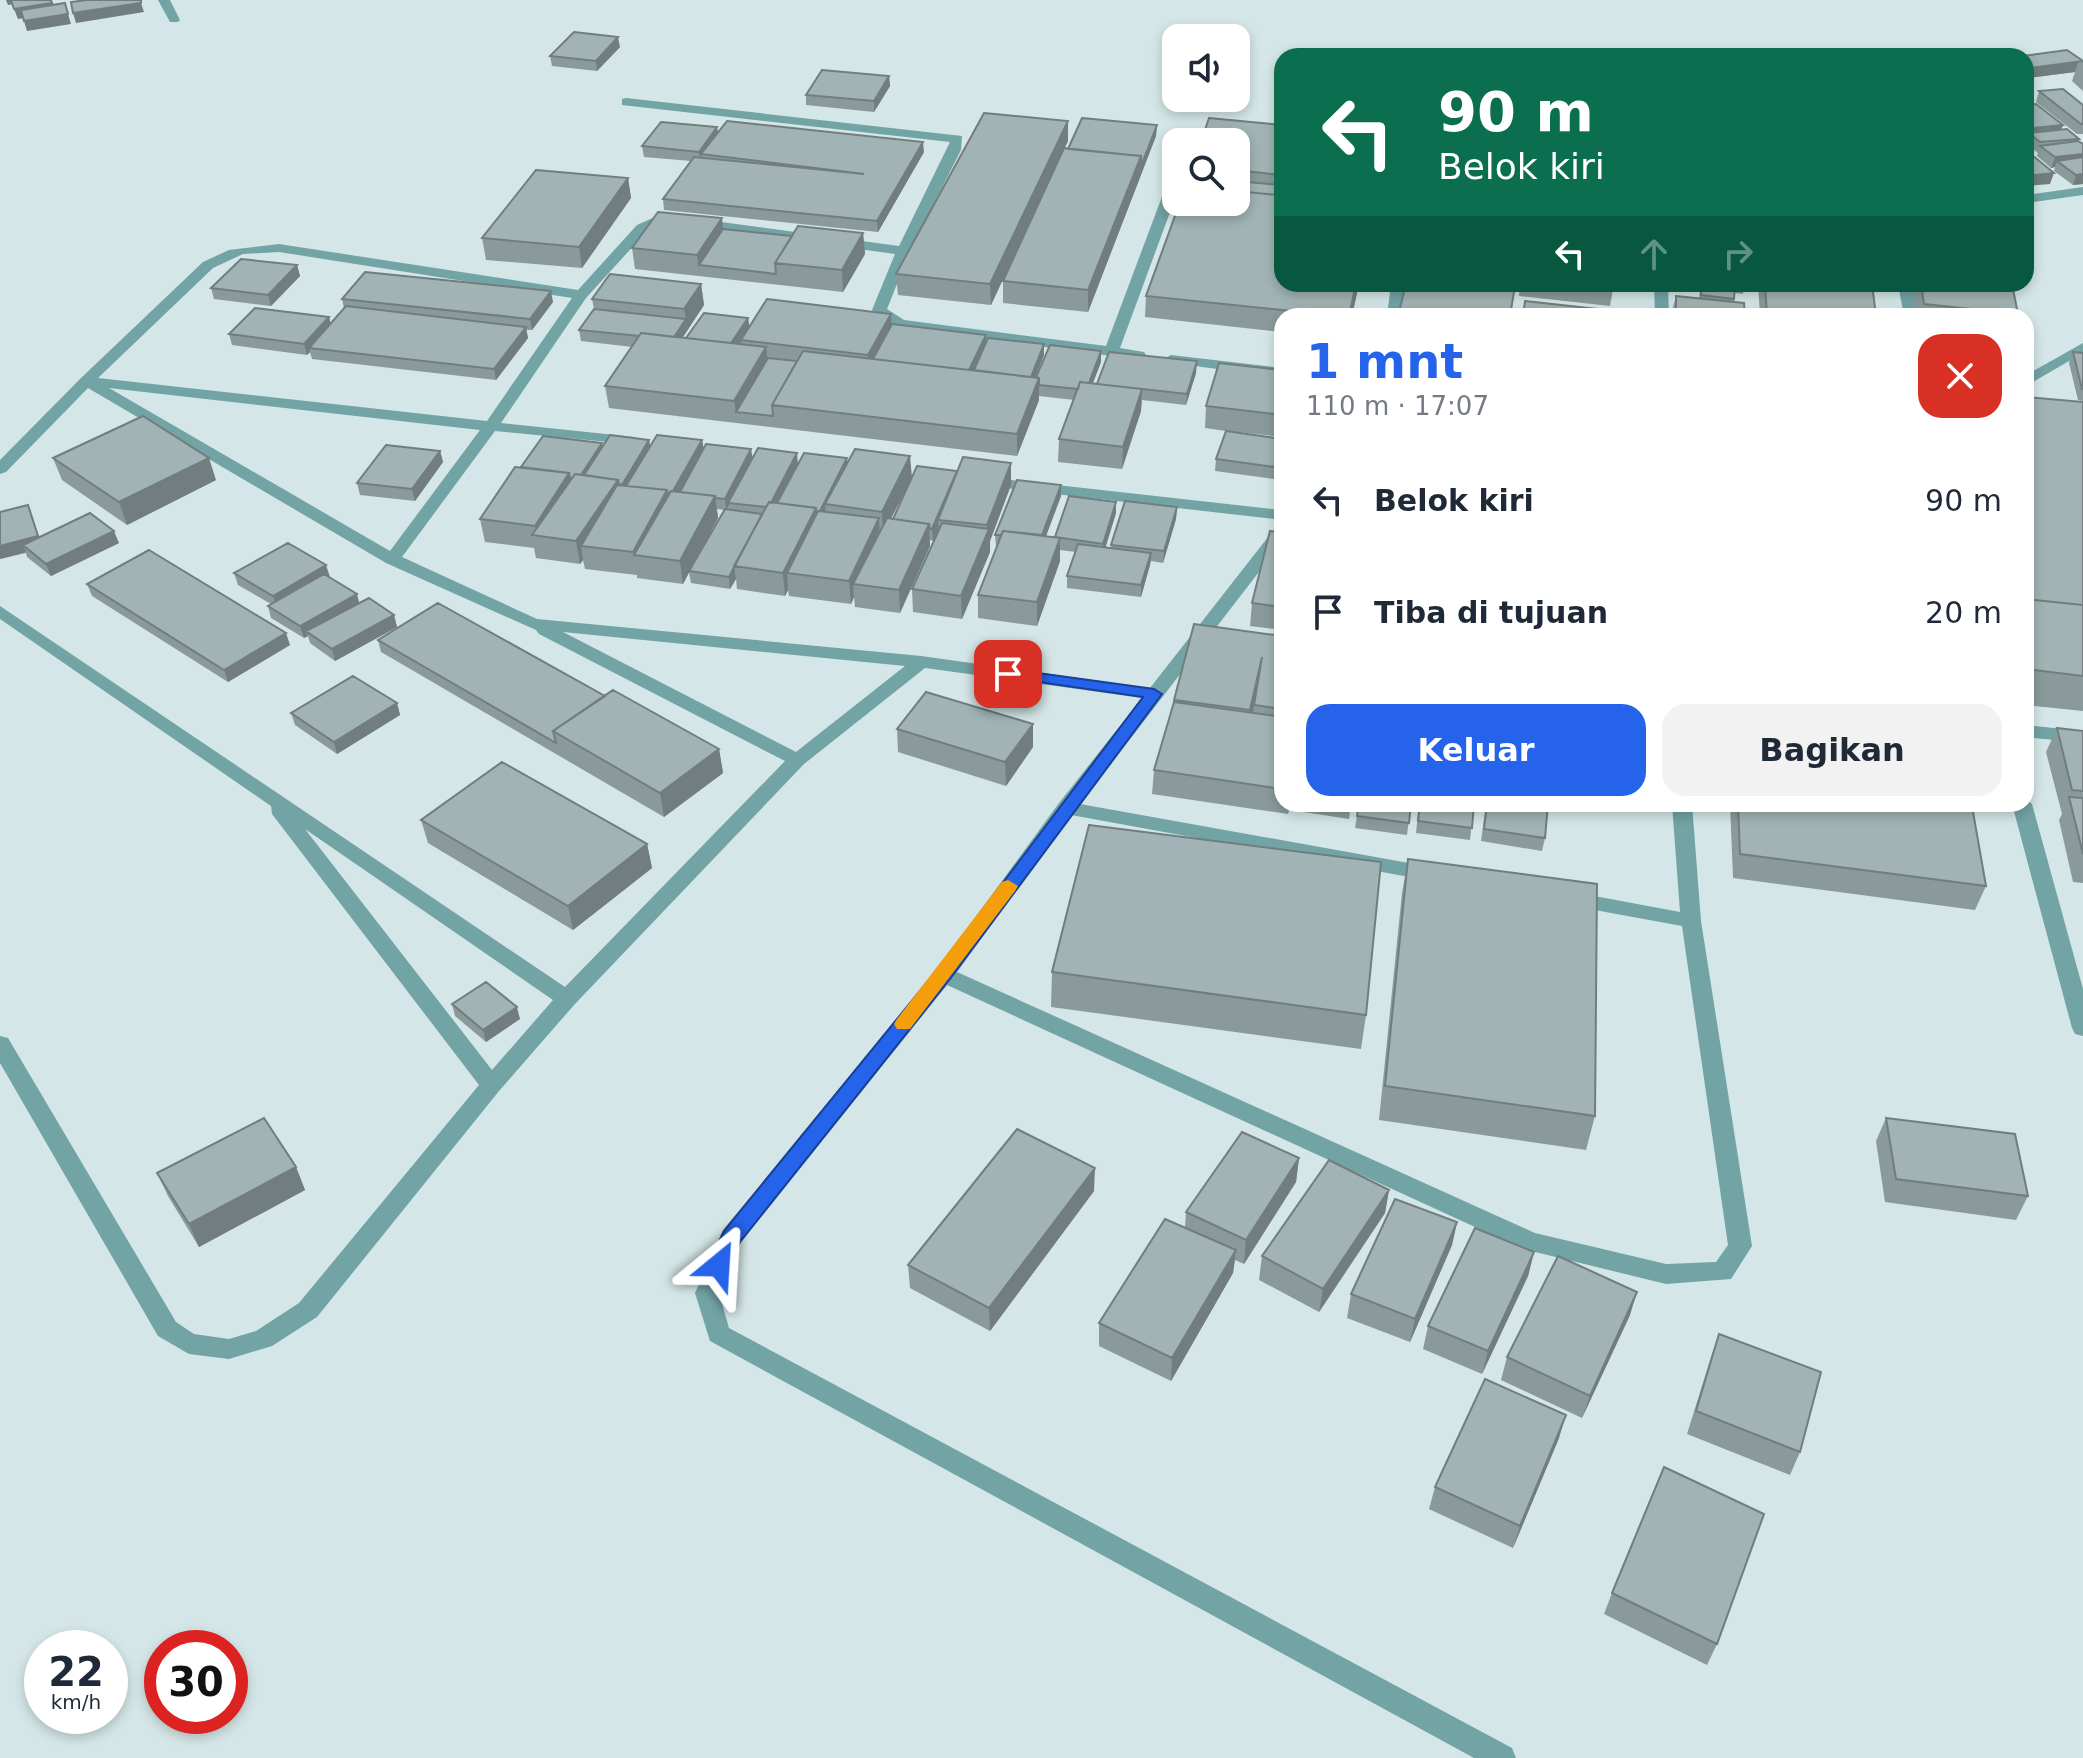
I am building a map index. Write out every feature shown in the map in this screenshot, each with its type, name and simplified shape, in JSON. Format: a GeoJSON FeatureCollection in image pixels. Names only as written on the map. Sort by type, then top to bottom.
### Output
{"type":"FeatureCollection","features":[{"type":"Feature","properties":{"kind":"street"},"geometry":{"type":"LineString","coordinates":[[164,0],[174,20]]}},
{"type":"Feature","properties":{"kind":"street"},"geometry":{"type":"LineString","coordinates":[[626,102],[957,139],[955,150],[903,251],[879,310],[889,320],[900,324],[1274,372]]}},
{"type":"Feature","properties":{"kind":"street"},"geometry":{"type":"LineString","coordinates":[[2034,198],[2083,191]]}},
{"type":"Feature","properties":{"kind":"street"},"geometry":{"type":"LineString","coordinates":[[1111,352],[1162,215]]}},
{"type":"Feature","properties":{"kind":"street"},"geometry":{"type":"LineString","coordinates":[[392,559],[491,426],[581,295],[642,228],[655,221],[676,220],[903,251]]}},
{"type":"Feature","properties":{"kind":"street"},"geometry":{"type":"LineString","coordinates":[[0,469],[86,381],[208,265],[226,254],[256,247],[279,248],[581,295]]}},
{"type":"Feature","properties":{"kind":"street"},"geometry":{"type":"LineString","coordinates":[[2034,376],[2083,347]]}},
{"type":"Feature","properties":{"kind":"street"},"geometry":{"type":"LineString","coordinates":[[86,381],[649,444]]}},
{"type":"Feature","properties":{"kind":"street"},"geometry":{"type":"LineString","coordinates":[[86,381],[392,559],[533,624],[797,760]]}},
{"type":"Feature","properties":{"kind":"street"},"geometry":{"type":"LineString","coordinates":[[966,479],[1274,514]]}},
{"type":"Feature","properties":{"kind":"street"},"geometry":{"type":"LineString","coordinates":[[1274,541],[1066,808],[944,975],[731,1237],[707,1293],[719,1334],[1502,1758]]}},
{"type":"Feature","properties":{"kind":"street"},"geometry":{"type":"LineString","coordinates":[[0,611],[567,999]]}},
{"type":"Feature","properties":{"kind":"street"},"geometry":{"type":"LineString","coordinates":[[533,624],[921,662],[1154,694]]}},
{"type":"Feature","properties":{"kind":"street"},"geometry":{"type":"LineString","coordinates":[[1200,634],[1227,637]]}},
{"type":"Feature","properties":{"kind":"street"},"geometry":{"type":"LineString","coordinates":[[0,1044],[167,1329],[189,1344],[229,1349],[263,1339],[308,1310],[491,1085],[567,999],[797,760],[921,662]]}},
{"type":"Feature","properties":{"kind":"street"},"geometry":{"type":"LineString","coordinates":[[2034,732],[2083,737]]}},
{"type":"Feature","properties":{"kind":"street"},"geometry":{"type":"LineString","coordinates":[[268,794],[491,1085]]}},
{"type":"Feature","properties":{"kind":"street"},"geometry":{"type":"LineString","coordinates":[[1066,808],[1457,878]]}},
{"type":"Feature","properties":{"kind":"street"},"geometry":{"type":"LineString","coordinates":[[944,975],[1531,1242],[1666,1274],[1723,1272],[1740,1246],[1691,921],[1683,812]]}},
{"type":"Feature","properties":{"kind":"street"},"geometry":{"type":"LineString","coordinates":[[2024,812],[2083,1028]]}},
{"type":"Feature","properties":{"kind":"street"},"geometry":{"type":"LineString","coordinates":[[1550,895],[1691,921]]}},
{"type":"Feature","properties":{"kind":"building"},"geometry":{"type":"Polygon","coordinates":[[[11,0],[51,0],[52,3],[14,9],[11,0]]]}},
{"type":"Feature","properties":{"kind":"building"},"geometry":{"type":"Polygon","coordinates":[[[141,0],[141,3],[73,13],[71,2],[141,0]]]}},
{"type":"Feature","properties":{"kind":"building"},"geometry":{"type":"Polygon","coordinates":[[[65,3],[68,14],[24,21],[21,10],[65,3]]]}},
{"type":"Feature","properties":{"kind":"building"},"geometry":{"type":"Polygon","coordinates":[[[574,32],[618,37],[596,61],[550,56],[574,32]]]}},
{"type":"Feature","properties":{"kind":"building"},"geometry":{"type":"Polygon","coordinates":[[[2067,50],[2083,61],[2034,67],[2034,54],[2067,50]]]}},
{"type":"Feature","properties":{"kind":"building"},"geometry":{"type":"Polygon","coordinates":[[[822,70],[889,76],[874,101],[806,95],[822,70]]]}},
{"type":"Feature","properties":{"kind":"building"},"geometry":{"type":"Polygon","coordinates":[[[2063,89],[2083,105],[2083,124],[2039,91],[2063,89]]]}},
{"type":"Feature","properties":{"kind":"building"},"geometry":{"type":"Polygon","coordinates":[[[2036,104],[2063,125],[2034,128],[2036,104]]]}},
{"type":"Feature","properties":{"kind":"building"},"geometry":{"type":"Polygon","coordinates":[[[984,113],[1068,121],[990,284],[896,274],[984,113]]]}},
{"type":"Feature","properties":{"kind":"building"},"geometry":{"type":"Polygon","coordinates":[[[1082,118],[1157,125],[1141,166],[1141,156],[1068,149],[1082,118]]]}},
{"type":"Feature","properties":{"kind":"building"},"geometry":{"type":"Polygon","coordinates":[[[1209,118],[1274,124],[1274,174],[1250,172],[1250,128],[1206,128],[1209,118]]]}},
{"type":"Feature","properties":{"kind":"building"},"geometry":{"type":"Polygon","coordinates":[[[727,121],[923,142],[877,221],[663,199],[694,157],[864,174],[701,154],[727,121]]]}},
{"type":"Feature","properties":{"kind":"building"},"geometry":{"type":"Polygon","coordinates":[[[661,122],[717,127],[699,152],[642,146],[661,122]]]}},
{"type":"Feature","properties":{"kind":"building"},"geometry":{"type":"Polygon","coordinates":[[[2067,129],[2079,139],[2040,142],[2034,137],[2034,132],[2067,129]]]}},
{"type":"Feature","properties":{"kind":"building"},"geometry":{"type":"Polygon","coordinates":[[[2078,141],[2083,144],[2083,154],[2055,157],[2040,146],[2078,141]]]}},
{"type":"Feature","properties":{"kind":"building"},"geometry":{"type":"Polygon","coordinates":[[[1064,148],[1141,156],[1088,290],[1003,281],[1064,148]]]}},
{"type":"Feature","properties":{"kind":"building"},"geometry":{"type":"Polygon","coordinates":[[[2034,157],[2054,173],[2034,175],[2034,157]]]}},
{"type":"Feature","properties":{"kind":"building"},"geometry":{"type":"Polygon","coordinates":[[[2083,157],[2083,174],[2076,175],[2057,161],[2083,157]]]}},
{"type":"Feature","properties":{"kind":"building"},"geometry":{"type":"Polygon","coordinates":[[[536,170],[628,178],[579,247],[482,238],[536,170]]]}},
{"type":"Feature","properties":{"kind":"building"},"geometry":{"type":"Polygon","coordinates":[[[1250,182],[1274,184],[1274,195],[1250,192],[1250,182]]]}},
{"type":"Feature","properties":{"kind":"building"},"geometry":{"type":"Polygon","coordinates":[[[1250,192],[1274,195],[1274,292],[1354,292],[1351,308],[1274,309],[1146,296],[1175,216],[1250,216],[1250,192]]]}},
{"type":"Feature","properties":{"kind":"building"},"geometry":{"type":"Polygon","coordinates":[[[658,212],[722,218],[697,255],[632,248],[658,212]]]}},
{"type":"Feature","properties":{"kind":"building"},"geometry":{"type":"Polygon","coordinates":[[[798,226],[863,233],[842,270],[775,263],[798,226]]]}},
{"type":"Feature","properties":{"kind":"building"},"geometry":{"type":"Polygon","coordinates":[[[723,229],[792,236],[775,263],[776,274],[699,265],[723,229]]]}},
{"type":"Feature","properties":{"kind":"building"},"geometry":{"type":"Polygon","coordinates":[[[241,259],[297,265],[268,295],[211,288],[241,259]]]}},
{"type":"Feature","properties":{"kind":"building"},"geometry":{"type":"Polygon","coordinates":[[[365,272],[551,291],[530,319],[342,299],[365,272]]]}},
{"type":"Feature","properties":{"kind":"building"},"geometry":{"type":"Polygon","coordinates":[[[610,274],[701,284],[684,309],[592,299],[610,274]]]}},
{"type":"Feature","properties":{"kind":"building"},"geometry":{"type":"Polygon","coordinates":[[[1404,292],[1514,292],[1511,308],[1400,308],[1404,292]]]}},
{"type":"Feature","properties":{"kind":"building"},"geometry":{"type":"Polygon","coordinates":[[[1701,292],[1734,292],[1734,299],[1701,295],[1701,292]]]}},
{"type":"Feature","properties":{"kind":"building"},"geometry":{"type":"Polygon","coordinates":[[[1766,292],[1873,292],[1875,308],[1766,308],[1766,292]]]}},
{"type":"Feature","properties":{"kind":"building"},"geometry":{"type":"Polygon","coordinates":[[[1922,292],[2014,292],[2017,308],[1962,308],[1924,304],[1922,292]]]}},
{"type":"Feature","properties":{"kind":"building"},"geometry":{"type":"Polygon","coordinates":[[[1676,296],[1744,303],[1744,308],[1676,308],[1676,296]]]}},
{"type":"Feature","properties":{"kind":"building"},"geometry":{"type":"Polygon","coordinates":[[[767,299],[891,314],[868,355],[741,340],[767,299]]]}},
{"type":"Feature","properties":{"kind":"building"},"geometry":{"type":"Polygon","coordinates":[[[1525,301],[1588,308],[1524,308],[1525,301]]]}},
{"type":"Feature","properties":{"kind":"building"},"geometry":{"type":"Polygon","coordinates":[[[346,306],[526,327],[494,369],[309,348],[346,306]]]}},
{"type":"Feature","properties":{"kind":"building"},"geometry":{"type":"Polygon","coordinates":[[[255,308],[329,317],[304,344],[229,334],[255,308]]]}},
{"type":"Feature","properties":{"kind":"building"},"geometry":{"type":"Polygon","coordinates":[[[594,309],[686,319],[674,337],[579,330],[594,309]]]}},
{"type":"Feature","properties":{"kind":"building"},"geometry":{"type":"Polygon","coordinates":[[[704,313],[748,318],[731,343],[686,338],[704,313]]]}},
{"type":"Feature","properties":{"kind":"building"},"geometry":{"type":"Polygon","coordinates":[[[892,324],[986,335],[969,370],[873,359],[892,324]]]}},
{"type":"Feature","properties":{"kind":"building"},"geometry":{"type":"Polygon","coordinates":[[[641,333],[766,347],[734,401],[605,386],[641,333]]]}},
{"type":"Feature","properties":{"kind":"building"},"geometry":{"type":"Polygon","coordinates":[[[988,338],[1044,344],[1031,377],[974,370],[988,338]]]}},
{"type":"Feature","properties":{"kind":"building"},"geometry":{"type":"Polygon","coordinates":[[[1050,345],[1101,351],[1089,383],[1080,382],[1078,389],[1039,385],[1039,378],[1036,377],[1050,345]]]}},
{"type":"Feature","properties":{"kind":"building"},"geometry":{"type":"Polygon","coordinates":[[[803,351],[1039,378],[1017,434],[772,405],[803,351]]]}},
{"type":"Feature","properties":{"kind":"building"},"geometry":{"type":"Polygon","coordinates":[[[1109,352],[1197,361],[1187,394],[1097,384],[1109,352]]]}},
{"type":"Feature","properties":{"kind":"building"},"geometry":{"type":"Polygon","coordinates":[[[2073,352],[2083,353],[2083,389],[2082,389],[2073,352]]]}},
{"type":"Feature","properties":{"kind":"building"},"geometry":{"type":"Polygon","coordinates":[[[768,358],[797,361],[772,405],[773,416],[736,412],[768,358]]]}},
{"type":"Feature","properties":{"kind":"building"},"geometry":{"type":"Polygon","coordinates":[[[1219,363],[1274,369],[1274,414],[1206,406],[1219,363]]]}},
{"type":"Feature","properties":{"kind":"building"},"geometry":{"type":"Polygon","coordinates":[[[1080,382],[1142,389],[1123,447],[1059,439],[1080,382]]]}},
{"type":"Feature","properties":{"kind":"building"},"geometry":{"type":"Polygon","coordinates":[[[2034,398],[2083,402],[2083,605],[2034,600],[2034,398]]]}},
{"type":"Feature","properties":{"kind":"building"},"geometry":{"type":"Polygon","coordinates":[[[143,416],[209,458],[119,502],[53,458],[143,416]]]}},
{"type":"Feature","properties":{"kind":"building"},"geometry":{"type":"Polygon","coordinates":[[[1226,431],[1274,438],[1274,467],[1216,459],[1226,431]]]}},
{"type":"Feature","properties":{"kind":"building"},"geometry":{"type":"Polygon","coordinates":[[[610,435],[649,440],[622,485],[618,480],[584,475],[610,435]]]}},
{"type":"Feature","properties":{"kind":"building"},"geometry":{"type":"Polygon","coordinates":[[[657,435],[702,440],[673,491],[667,493],[667,490],[626,486],[657,435]]]}},
{"type":"Feature","properties":{"kind":"building"},"geometry":{"type":"Polygon","coordinates":[[[543,436],[602,443],[581,475],[575,474],[570,478],[569,473],[521,467],[543,436]]]}},
{"type":"Feature","properties":{"kind":"building"},"geometry":{"type":"Polygon","coordinates":[[[706,444],[751,449],[725,499],[680,492],[706,444]]]}},
{"type":"Feature","properties":{"kind":"building"},"geometry":{"type":"Polygon","coordinates":[[[386,445],[440,451],[412,489],[357,483],[386,445]]]}},
{"type":"Feature","properties":{"kind":"building"},"geometry":{"type":"Polygon","coordinates":[[[758,448],[797,453],[766,507],[728,503],[758,448]]]}},
{"type":"Feature","properties":{"kind":"building"},"geometry":{"type":"Polygon","coordinates":[[[855,449],[910,456],[882,512],[825,504],[855,449]]]}},
{"type":"Feature","properties":{"kind":"building"},"geometry":{"type":"Polygon","coordinates":[[[804,453],[847,458],[816,514],[816,508],[777,503],[804,453]]]}},
{"type":"Feature","properties":{"kind":"building"},"geometry":{"type":"Polygon","coordinates":[[[963,457],[1011,463],[987,525],[938,520],[963,457]]]}},
{"type":"Feature","properties":{"kind":"building"},"geometry":{"type":"Polygon","coordinates":[[[917,466],[957,471],[932,529],[929,524],[893,519],[917,466]]]}},
{"type":"Feature","properties":{"kind":"building"},"geometry":{"type":"Polygon","coordinates":[[[515,467],[569,473],[535,526],[480,519],[515,467]]]}},
{"type":"Feature","properties":{"kind":"building"},"geometry":{"type":"Polygon","coordinates":[[[575,474],[618,480],[576,541],[532,535],[575,474]]]}},
{"type":"Feature","properties":{"kind":"building"},"geometry":{"type":"Polygon","coordinates":[[[1017,480],[1061,485],[1042,535],[1003,531],[1001,535],[995,535],[1017,480]]]}},
{"type":"Feature","properties":{"kind":"building"},"geometry":{"type":"Polygon","coordinates":[[[617,485],[667,490],[633,552],[581,546],[617,485]]]}},
{"type":"Feature","properties":{"kind":"building"},"geometry":{"type":"Polygon","coordinates":[[[671,491],[715,496],[680,561],[634,555],[671,491]]]}},
{"type":"Feature","properties":{"kind":"building"},"geometry":{"type":"Polygon","coordinates":[[[1069,496],[1116,502],[1103,544],[1055,537],[1069,496]]]}},
{"type":"Feature","properties":{"kind":"building"},"geometry":{"type":"Polygon","coordinates":[[[1125,501],[1177,507],[1164,551],[1111,545],[1125,501]]]}},
{"type":"Feature","properties":{"kind":"building"},"geometry":{"type":"Polygon","coordinates":[[[769,502],[816,508],[783,573],[734,566],[769,502]]]}},
{"type":"Feature","properties":{"kind":"building"},"geometry":{"type":"Polygon","coordinates":[[[28,505],[38,536],[0,546],[0,512],[28,505]]]}},
{"type":"Feature","properties":{"kind":"building"},"geometry":{"type":"Polygon","coordinates":[[[725,509],[762,514],[729,577],[689,571],[725,509]]]}},
{"type":"Feature","properties":{"kind":"building"},"geometry":{"type":"Polygon","coordinates":[[[818,511],[879,518],[849,581],[787,573],[818,511]]]}},
{"type":"Feature","properties":{"kind":"building"},"geometry":{"type":"Polygon","coordinates":[[[90,513],[114,531],[46,564],[23,545],[90,513]]]}},
{"type":"Feature","properties":{"kind":"building"},"geometry":{"type":"Polygon","coordinates":[[[887,518],[929,524],[899,590],[853,584],[887,518]]]}},
{"type":"Feature","properties":{"kind":"building"},"geometry":{"type":"Polygon","coordinates":[[[942,523],[989,529],[961,596],[912,589],[942,523]]]}},
{"type":"Feature","properties":{"kind":"building"},"geometry":{"type":"Polygon","coordinates":[[[1003,531],[1060,538],[1037,602],[978,595],[1003,531]]]}},
{"type":"Feature","properties":{"kind":"building"},"geometry":{"type":"Polygon","coordinates":[[[1270,531],[1274,532],[1274,606],[1252,603],[1270,531]]]}},
{"type":"Feature","properties":{"kind":"building"},"geometry":{"type":"Polygon","coordinates":[[[288,543],[326,565],[273,596],[234,573],[288,543]]]}},
{"type":"Feature","properties":{"kind":"building"},"geometry":{"type":"Polygon","coordinates":[[[1078,544],[1151,553],[1141,585],[1067,576],[1078,544]]]}},
{"type":"Feature","properties":{"kind":"building"},"geometry":{"type":"Polygon","coordinates":[[[149,550],[286,633],[224,670],[87,584],[149,550]]]}},
{"type":"Feature","properties":{"kind":"building"},"geometry":{"type":"Polygon","coordinates":[[[324,574],[357,594],[300,626],[268,606],[324,574]]]}},
{"type":"Feature","properties":{"kind":"building"},"geometry":{"type":"Polygon","coordinates":[[[369,598],[394,615],[332,649],[306,631],[369,598]]]}},
{"type":"Feature","properties":{"kind":"building"},"geometry":{"type":"Polygon","coordinates":[[[2034,600],[2083,605],[2083,676],[2034,670],[2034,600]]]}},
{"type":"Feature","properties":{"kind":"building"},"geometry":{"type":"Polygon","coordinates":[[[438,603],[605,696],[553,731],[556,743],[378,640],[438,603]]]}},
{"type":"Feature","properties":{"kind":"building"},"geometry":{"type":"Polygon","coordinates":[[[1194,624],[1274,635],[1274,708],[1254,705],[1262,657],[1250,710],[1174,700],[1194,624]]]}},
{"type":"Feature","properties":{"kind":"building"},"geometry":{"type":"Polygon","coordinates":[[[353,676],[397,703],[334,742],[291,713],[353,676]]]}},
{"type":"Feature","properties":{"kind":"building"},"geometry":{"type":"Polygon","coordinates":[[[613,690],[719,749],[660,793],[553,731],[613,690]]]}},
{"type":"Feature","properties":{"kind":"building"},"geometry":{"type":"Polygon","coordinates":[[[926,692],[1033,724],[1005,762],[897,729],[926,692]]]}},
{"type":"Feature","properties":{"kind":"building"},"geometry":{"type":"Polygon","coordinates":[[[1174,702],[1274,716],[1274,788],[1154,770],[1174,702]]]}},
{"type":"Feature","properties":{"kind":"building"},"geometry":{"type":"Polygon","coordinates":[[[2057,728],[2083,731],[2083,791],[2072,790],[2057,728]]]}},
{"type":"Feature","properties":{"kind":"building"},"geometry":{"type":"Polygon","coordinates":[[[502,762],[647,844],[568,906],[421,820],[502,762]]]}},
{"type":"Feature","properties":{"kind":"building"},"geometry":{"type":"Polygon","coordinates":[[[2069,797],[2083,798],[2083,854],[2069,797]]]}},
{"type":"Feature","properties":{"kind":"building"},"geometry":{"type":"Polygon","coordinates":[[[1358,812],[1410,812],[1409,823],[1357,816],[1358,812]]]}},
{"type":"Feature","properties":{"kind":"building"},"geometry":{"type":"Polygon","coordinates":[[[1419,812],[1473,812],[1472,828],[1418,821],[1419,812]]]}},
{"type":"Feature","properties":{"kind":"building"},"geometry":{"type":"Polygon","coordinates":[[[1486,812],[1547,812],[1545,838],[1484,829],[1486,812]]]}},
{"type":"Feature","properties":{"kind":"building"},"geometry":{"type":"Polygon","coordinates":[[[1738,812],[1973,812],[1986,886],[1740,854],[1738,812]]]}},
{"type":"Feature","properties":{"kind":"building"},"geometry":{"type":"Polygon","coordinates":[[[1089,825],[1381,862],[1366,1015],[1052,972],[1089,825]]]}},
{"type":"Feature","properties":{"kind":"building"},"geometry":{"type":"Polygon","coordinates":[[[1408,859],[1597,884],[1595,1116],[1385,1086],[1408,859]]]}},
{"type":"Feature","properties":{"kind":"building"},"geometry":{"type":"Polygon","coordinates":[[[486,982],[517,1007],[483,1030],[452,1004],[486,982]]]}},
{"type":"Feature","properties":{"kind":"building"},"geometry":{"type":"Polygon","coordinates":[[[264,1118],[296,1167],[189,1224],[157,1173],[264,1118]]]}},
{"type":"Feature","properties":{"kind":"building"},"geometry":{"type":"Polygon","coordinates":[[[1886,1118],[2015,1134],[2028,1196],[1896,1179],[1886,1118]]]}},
{"type":"Feature","properties":{"kind":"building"},"geometry":{"type":"Polygon","coordinates":[[[1017,1129],[1095,1168],[989,1308],[908,1265],[1017,1129]]]}},
{"type":"Feature","properties":{"kind":"building"},"geometry":{"type":"Polygon","coordinates":[[[1242,1132],[1299,1158],[1246,1240],[1186,1212],[1242,1132]]]}},
{"type":"Feature","properties":{"kind":"building"},"geometry":{"type":"Polygon","coordinates":[[[1329,1160],[1389,1190],[1323,1289],[1262,1256],[1329,1160]]]}},
{"type":"Feature","properties":{"kind":"building"},"geometry":{"type":"Polygon","coordinates":[[[1395,1199],[1457,1222],[1415,1319],[1351,1294],[1395,1199]]]}},
{"type":"Feature","properties":{"kind":"building"},"geometry":{"type":"Polygon","coordinates":[[[1165,1219],[1236,1250],[1172,1358],[1099,1323],[1165,1219]]]}},
{"type":"Feature","properties":{"kind":"building"},"geometry":{"type":"Polygon","coordinates":[[[1475,1228],[1534,1252],[1488,1351],[1428,1326],[1475,1228]]]}},
{"type":"Feature","properties":{"kind":"building"},"geometry":{"type":"Polygon","coordinates":[[[1558,1256],[1637,1292],[1590,1396],[1507,1357],[1558,1256]]]}},
{"type":"Feature","properties":{"kind":"building"},"geometry":{"type":"Polygon","coordinates":[[[1719,1334],[1821,1372],[1800,1452],[1696,1411],[1719,1334]]]}},
{"type":"Feature","properties":{"kind":"building"},"geometry":{"type":"Polygon","coordinates":[[[1485,1379],[1566,1415],[1520,1526],[1435,1487],[1485,1379]]]}},
{"type":"Feature","properties":{"kind":"building"},"geometry":{"type":"Polygon","coordinates":[[[1664,1467],[1764,1514],[1717,1644],[1612,1593],[1664,1467]]]}},
{"type":"Feature","properties":{"kind":"slow traffic"},"geometry":{"type":"LineString","coordinates":[[904,1024],[944,975],[1008,886]]}},
{"type":"Feature","properties":{"kind":"route"},"geometry":{"type":"LineString","coordinates":[[719,1265],[731,1237],[944,975],[1154,694],[1008,674]]}}]}
